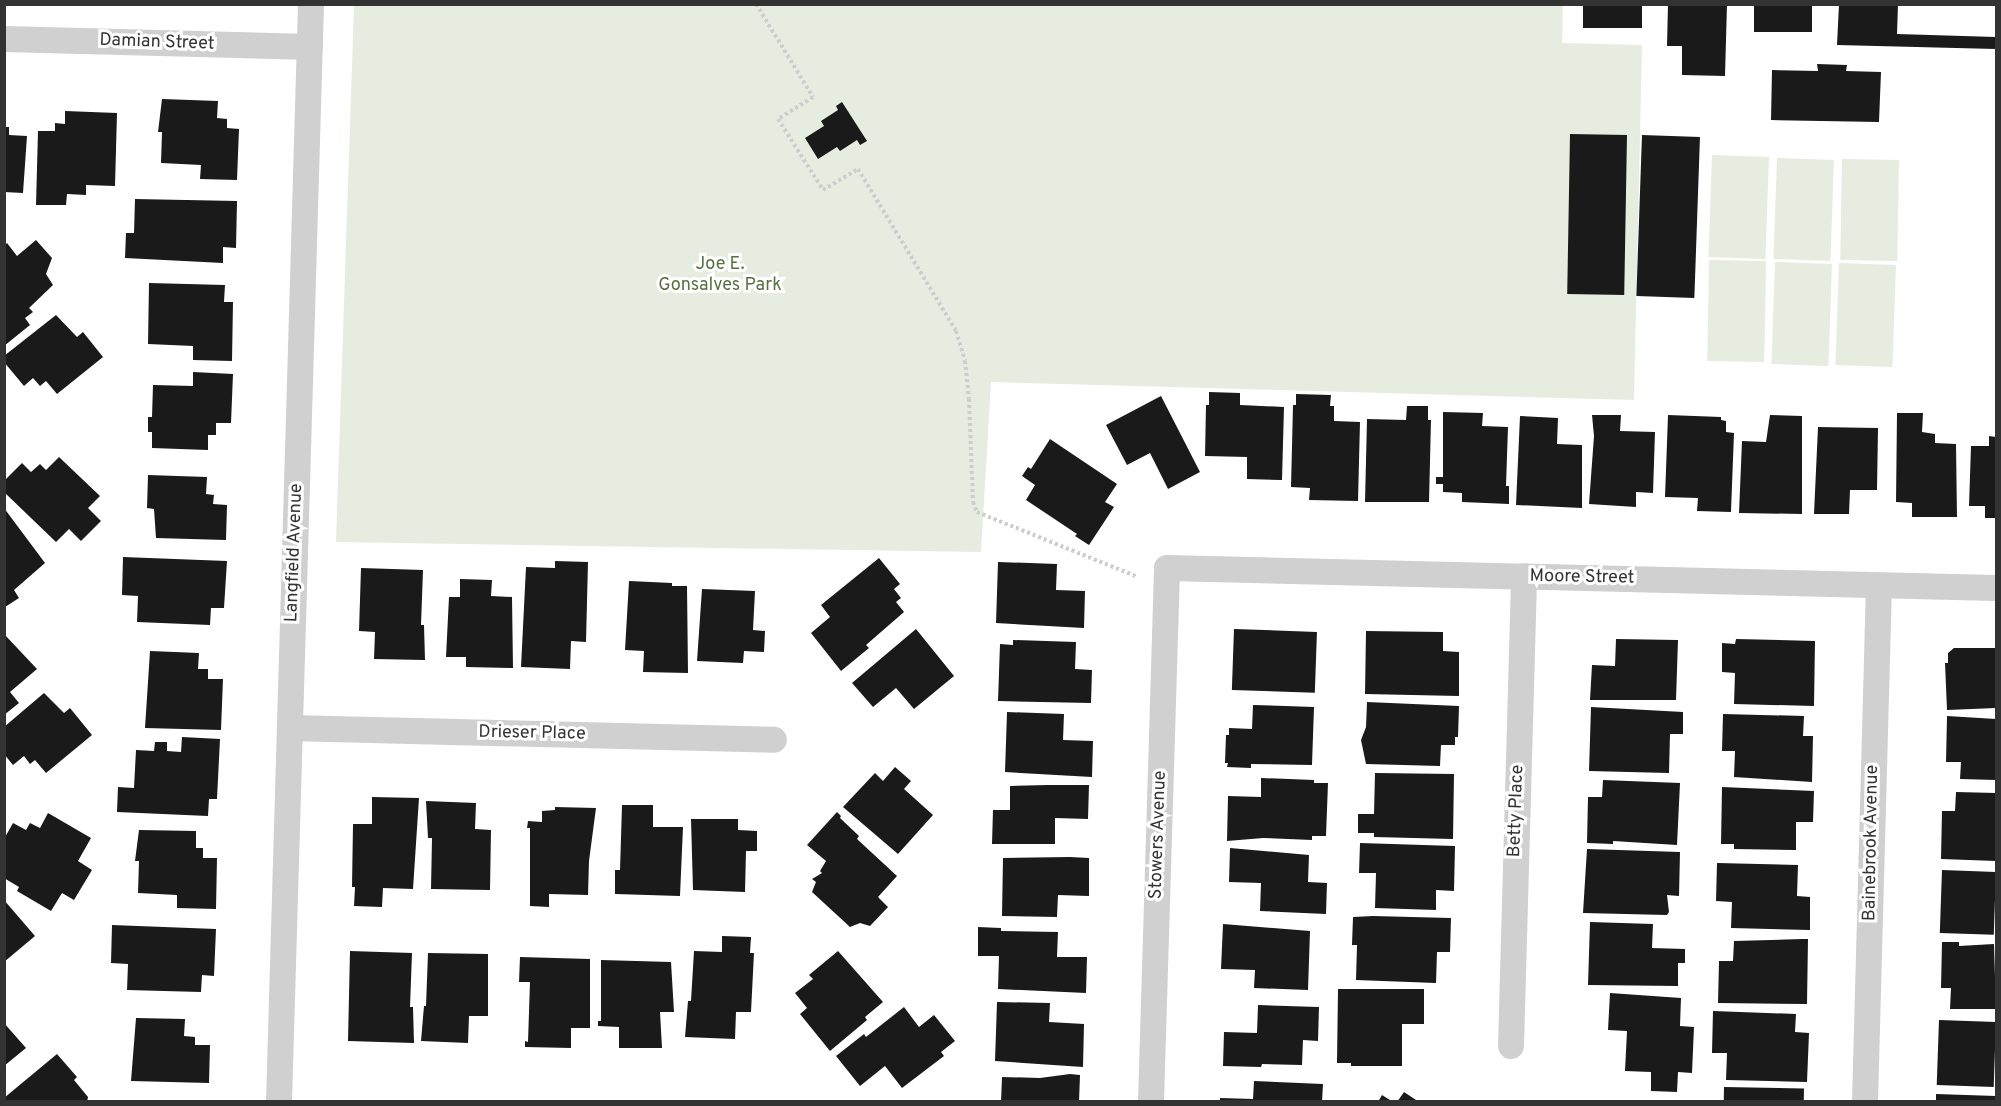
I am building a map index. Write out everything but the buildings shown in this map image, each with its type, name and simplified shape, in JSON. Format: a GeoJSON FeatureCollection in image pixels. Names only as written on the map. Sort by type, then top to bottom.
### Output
{"type":"FeatureCollection","features":[{"type":"Feature","properties":{"kind":"street","name":"Langfield Avenue"},"geometry":{"type":"LineString","coordinates":[[279,1101],[311,4]]}},
{"type":"Feature","properties":{"kind":"street","name":"Damian Street"},"geometry":{"type":"LineString","coordinates":[[4,39],[310,47]]}},
{"type":"Feature","properties":{"kind":"street","name":"Moore Street"},"geometry":{"type":"LineString","coordinates":[[1167,578],[1524,576],[1996,588]]}},
{"type":"Feature","properties":{"kind":"street","name":"Betty Place"},"geometry":{"type":"LineString","coordinates":[[1511,1046],[1524,576]]}},
{"type":"Feature","properties":{"kind":"street","name":"Stowers Avenue"},"geometry":{"type":"LineString","coordinates":[[1151,1101],[1167,578]]}},
{"type":"Feature","properties":{"kind":"street","name":"Bainebrook Avenue"},"geometry":{"type":"LineString","coordinates":[[1865,1101],[1879,585]]}},
{"type":"Feature","properties":{"kind":"street","name":"Drieser Place"},"geometry":{"type":"LineString","coordinates":[[290,728],[774,740]]}},
{"type":"Feature","properties":{"kind":"path"},"geometry":{"type":"LineString","coordinates":[[756,4],[813,97],[778,119],[823,190],[858,169],[956,332],[966,371],[973,502],[977,512],[1167,578]]}},
{"type":"Feature","properties":{"kind":"green space","name":"Joe E. Gonsalves Park"},"geometry":{"type":"Polygon","coordinates":[[[1563,4],[1562,43],[1642,45],[1634,400],[991,382],[981,552],[336,542],[354,5],[1563,4]]]}},
{"type":"Feature","properties":{"kind":"green space"},"geometry":{"type":"Polygon","coordinates":[[[1712,155],[1769,157],[1765,259],[1708,257],[1712,155]]]}},
{"type":"Feature","properties":{"kind":"green space"},"geometry":{"type":"Polygon","coordinates":[[[1777,158],[1834,160],[1830,261],[1773,259],[1777,158]]]}},
{"type":"Feature","properties":{"kind":"green space"},"geometry":{"type":"Polygon","coordinates":[[[1842,159],[1899,160],[1897,261],[1840,260],[1842,159]]]}},
{"type":"Feature","properties":{"kind":"green space"},"geometry":{"type":"Polygon","coordinates":[[[1709,260],[1766,261],[1764,362],[1707,361],[1709,260]]]}},
{"type":"Feature","properties":{"kind":"green space"},"geometry":{"type":"Polygon","coordinates":[[[1775,262],[1832,264],[1828,366],[1771,364],[1775,262]]]}},
{"type":"Feature","properties":{"kind":"green space"},"geometry":{"type":"Polygon","coordinates":[[[1839,263],[1896,265],[1892,367],[1835,365],[1839,263]]]}}]}
